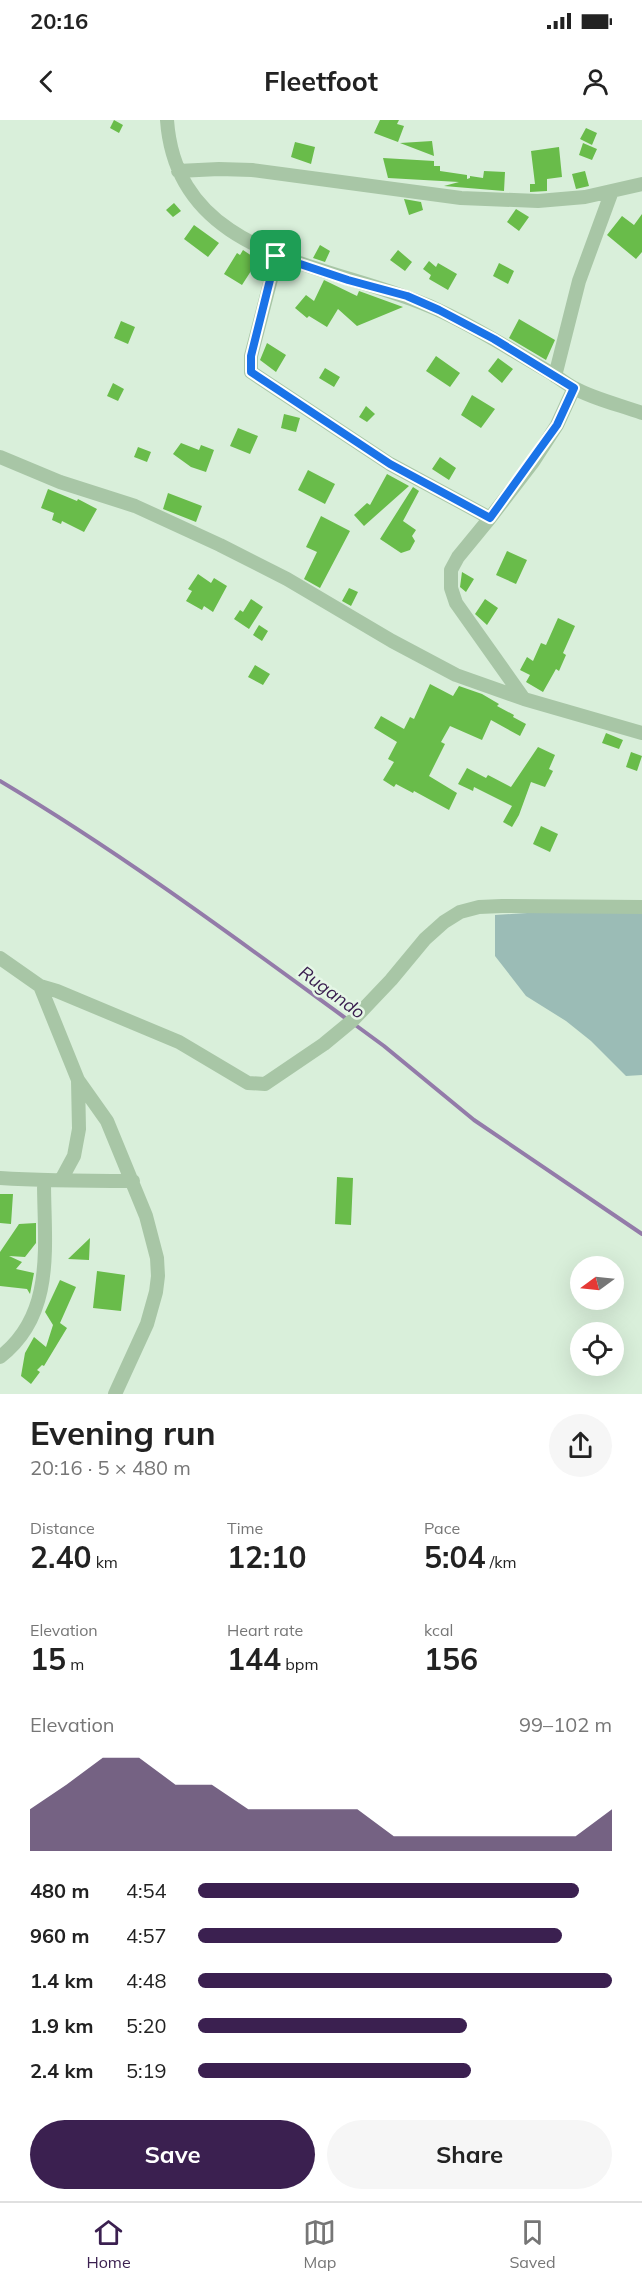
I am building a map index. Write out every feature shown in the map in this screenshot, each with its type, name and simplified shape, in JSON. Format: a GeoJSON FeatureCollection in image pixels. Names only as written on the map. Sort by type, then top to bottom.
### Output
{"type":"FeatureCollection","features":[{"type":"Feature","properties":{"kind":"street"},"geometry":{"type":"LineString","coordinates":[[167,120],[172,156],[183,182],[214,219],[276,256],[348,280],[407,296],[494,339],[574,388],[642,413]]}},
{"type":"Feature","properties":{"kind":"street"},"geometry":{"type":"LineString","coordinates":[[178,171],[252,170],[461,198],[538,201],[585,197],[642,184]]}},
{"type":"Feature","properties":{"kind":"street"},"geometry":{"type":"LineString","coordinates":[[555,376],[579,281],[612,191]]}},
{"type":"Feature","properties":{"kind":"street"},"geometry":{"type":"LineString","coordinates":[[276,256],[251,356],[251,372],[390,464],[490,518]]}},
{"type":"Feature","properties":{"kind":"street"},"geometry":{"type":"LineString","coordinates":[[524,699],[456,603],[451,588],[451,570],[458,557],[490,518],[557,425],[574,388]]}},
{"type":"Feature","properties":{"kind":"street"},"geometry":{"type":"LineString","coordinates":[[0,457],[40,475],[135,506],[205,537],[287,579],[424,659],[456,675],[524,699],[642,733]]}},
{"type":"Feature","properties":{"kind":"street"},"geometry":{"type":"LineString","coordinates":[[0,958],[40,986],[179,1042],[248,1083],[265,1084],[324,1044],[353,1020],[391,980],[425,939],[444,922],[460,912],[479,907],[502,906],[642,907]]}},
{"type":"Feature","properties":{"kind":"street"},"geometry":{"type":"LineString","coordinates":[[40,986],[78,1080],[107,1121],[133,1181],[152,1236],[158,1276],[156,1292],[147,1324],[115,1394]]}},
{"type":"Feature","properties":{"kind":"street"},"geometry":{"type":"LineString","coordinates":[[62,1180],[74,1156],[79,1129],[78,1080]]}},
{"type":"Feature","properties":{"kind":"street"},"geometry":{"type":"LineString","coordinates":[[0,1178],[44,1182],[133,1181]]}},
{"type":"Feature","properties":{"kind":"street"},"geometry":{"type":"LineString","coordinates":[[0,1357],[19,1340],[30,1322],[43,1287],[44,1182]]}},
{"type":"Feature","properties":{"kind":"shaded area"},"geometry":{"type":"Polygon","coordinates":[[[589,909],[642,913],[642,1075],[626,1076],[591,1041],[566,1021],[526,996],[495,956],[495,915],[589,909]]]}},
{"type":"Feature","properties":{"kind":"building"},"geometry":{"type":"Polygon","coordinates":[[[114,120],[123,125],[119,133],[110,128],[114,120]]]}},
{"type":"Feature","properties":{"kind":"building"},"geometry":{"type":"Polygon","coordinates":[[[380,120],[399,120],[397,124],[404,126],[398,142],[374,133],[380,120]]]}},
{"type":"Feature","properties":{"kind":"building"},"geometry":{"type":"Polygon","coordinates":[[[586,128],[597,133],[592,145],[580,139],[586,128]]]}},
{"type":"Feature","properties":{"kind":"building"},"geometry":{"type":"Polygon","coordinates":[[[432,141],[434,156],[400,143],[432,141]]]}},
{"type":"Feature","properties":{"kind":"building"},"geometry":{"type":"Polygon","coordinates":[[[295,142],[315,147],[311,164],[291,157],[295,142]]]}},
{"type":"Feature","properties":{"kind":"building"},"geometry":{"type":"Polygon","coordinates":[[[583,143],[597,149],[592,160],[579,155],[583,143]]]}},
{"type":"Feature","properties":{"kind":"building"},"geometry":{"type":"Polygon","coordinates":[[[559,147],[562,177],[547,179],[547,191],[530,192],[530,184],[535,184],[531,151],[559,147]]]}},
{"type":"Feature","properties":{"kind":"building"},"geometry":{"type":"Polygon","coordinates":[[[383,158],[434,161],[434,166],[440,166],[440,171],[467,175],[467,179],[470,176],[483,178],[484,171],[505,172],[504,191],[444,186],[459,182],[388,178],[383,158]]]}},
{"type":"Feature","properties":{"kind":"building"},"geometry":{"type":"Polygon","coordinates":[[[585,171],[589,186],[576,189],[572,174],[585,171]]]}},
{"type":"Feature","properties":{"kind":"building"},"geometry":{"type":"Polygon","coordinates":[[[404,199],[421,202],[423,210],[409,215],[404,199]]]}},
{"type":"Feature","properties":{"kind":"building"},"geometry":{"type":"Polygon","coordinates":[[[174,203],[181,211],[173,217],[166,210],[174,203]]]}},
{"type":"Feature","properties":{"kind":"building"},"geometry":{"type":"Polygon","coordinates":[[[516,209],[529,217],[519,231],[507,222],[516,209]]]}},
{"type":"Feature","properties":{"kind":"building"},"geometry":{"type":"Polygon","coordinates":[[[642,214],[642,252],[636,259],[607,235],[622,216],[634,225],[642,214]]]}},
{"type":"Feature","properties":{"kind":"building"},"geometry":{"type":"Polygon","coordinates":[[[194,225],[219,243],[208,257],[184,239],[194,225]]]}},
{"type":"Feature","properties":{"kind":"building"},"geometry":{"type":"Polygon","coordinates":[[[320,245],[330,251],[325,262],[313,258],[320,245]]]}},
{"type":"Feature","properties":{"kind":"building"},"geometry":{"type":"Polygon","coordinates":[[[243,250],[258,260],[242,285],[224,274],[237,253],[240,255],[243,250]]]}},
{"type":"Feature","properties":{"kind":"building"},"geometry":{"type":"Polygon","coordinates":[[[398,250],[412,262],[405,271],[390,260],[398,250]]]}},
{"type":"Feature","properties":{"kind":"building"},"geometry":{"type":"Polygon","coordinates":[[[429,261],[436,267],[438,263],[457,274],[448,290],[429,279],[431,275],[423,269],[429,261]]]}},
{"type":"Feature","properties":{"kind":"building"},"geometry":{"type":"Polygon","coordinates":[[[499,263],[514,271],[508,284],[493,276],[499,263]]]}},
{"type":"Feature","properties":{"kind":"building"},"geometry":{"type":"Polygon","coordinates":[[[324,280],[357,296],[359,291],[403,307],[357,326],[338,309],[327,327],[309,316],[307,318],[295,308],[306,295],[314,301],[324,280]]]}},
{"type":"Feature","properties":{"kind":"building"},"geometry":{"type":"Polygon","coordinates":[[[519,319],[555,340],[546,360],[509,338],[519,319]]]}},
{"type":"Feature","properties":{"kind":"building"},"geometry":{"type":"Polygon","coordinates":[[[121,321],[135,327],[128,344],[114,338],[121,321]]]}},
{"type":"Feature","properties":{"kind":"building"},"geometry":{"type":"Polygon","coordinates":[[[267,343],[286,355],[276,372],[260,360],[267,343]]]}},
{"type":"Feature","properties":{"kind":"building"},"geometry":{"type":"Polygon","coordinates":[[[436,356],[460,373],[450,387],[426,371],[436,356]]]}},
{"type":"Feature","properties":{"kind":"building"},"geometry":{"type":"Polygon","coordinates":[[[498,358],[513,369],[502,383],[488,371],[498,358]]]}},
{"type":"Feature","properties":{"kind":"building"},"geometry":{"type":"Polygon","coordinates":[[[325,368],[340,377],[334,387],[319,378],[325,368]]]}},
{"type":"Feature","properties":{"kind":"building"},"geometry":{"type":"Polygon","coordinates":[[[113,383],[124,389],[118,401],[107,396],[113,383]]]}},
{"type":"Feature","properties":{"kind":"building"},"geometry":{"type":"Polygon","coordinates":[[[472,395],[495,409],[481,428],[461,415],[472,395]]]}},
{"type":"Feature","properties":{"kind":"building"},"geometry":{"type":"Polygon","coordinates":[[[366,406],[375,414],[367,422],[359,417],[366,406]]]}},
{"type":"Feature","properties":{"kind":"building"},"geometry":{"type":"Polygon","coordinates":[[[284,414],[300,418],[296,432],[281,428],[284,414]]]}},
{"type":"Feature","properties":{"kind":"building"},"geometry":{"type":"Polygon","coordinates":[[[238,428],[258,436],[250,454],[230,446],[238,428]]]}},
{"type":"Feature","properties":{"kind":"building"},"geometry":{"type":"Polygon","coordinates":[[[181,443],[199,450],[201,445],[214,450],[206,472],[191,467],[173,454],[181,443]]]}},
{"type":"Feature","properties":{"kind":"building"},"geometry":{"type":"Polygon","coordinates":[[[138,447],[151,452],[147,462],[134,457],[138,447]]]}},
{"type":"Feature","properties":{"kind":"building"},"geometry":{"type":"Polygon","coordinates":[[[440,457],[456,468],[449,480],[432,469],[440,457]]]}},
{"type":"Feature","properties":{"kind":"building"},"geometry":{"type":"Polygon","coordinates":[[[308,470],[335,484],[325,504],[298,490],[308,470]]]}},
{"type":"Feature","properties":{"kind":"building"},"geometry":{"type":"Polygon","coordinates":[[[387,474],[409,486],[364,526],[354,515],[367,503],[370,505],[387,474]]]}},
{"type":"Feature","properties":{"kind":"building"},"geometry":{"type":"Polygon","coordinates":[[[413,487],[419,491],[403,521],[416,530],[412,536],[415,541],[410,550],[401,553],[380,539],[413,487]]]}},
{"type":"Feature","properties":{"kind":"building"},"geometry":{"type":"Polygon","coordinates":[[[48,489],[77,501],[78,499],[97,509],[84,532],[62,521],[61,524],[52,520],[54,513],[41,508],[48,489]]]}},
{"type":"Feature","properties":{"kind":"building"},"geometry":{"type":"Polygon","coordinates":[[[168,493],[202,506],[196,522],[163,509],[168,493]]]}},
{"type":"Feature","properties":{"kind":"building"},"geometry":{"type":"Polygon","coordinates":[[[321,516],[350,531],[320,588],[304,579],[317,552],[306,547],[321,516]]]}},
{"type":"Feature","properties":{"kind":"building"},"geometry":{"type":"Polygon","coordinates":[[[507,551],[527,560],[516,584],[496,575],[507,551]]]}},
{"type":"Feature","properties":{"kind":"building"},"geometry":{"type":"Polygon","coordinates":[[[462,572],[474,579],[466,592],[460,587],[462,572]]]}},
{"type":"Feature","properties":{"kind":"building"},"geometry":{"type":"Polygon","coordinates":[[[198,574],[211,583],[214,578],[227,586],[213,612],[204,606],[202,610],[186,601],[192,591],[188,589],[198,574]]]}},
{"type":"Feature","properties":{"kind":"building"},"geometry":{"type":"Polygon","coordinates":[[[349,588],[358,592],[351,606],[342,601],[349,588]]]}},
{"type":"Feature","properties":{"kind":"building"},"geometry":{"type":"Polygon","coordinates":[[[251,599],[263,607],[249,629],[234,619],[240,610],[243,612],[251,599]]]}},
{"type":"Feature","properties":{"kind":"building"},"geometry":{"type":"Polygon","coordinates":[[[485,599],[498,608],[487,625],[475,614],[485,599]]]}},
{"type":"Feature","properties":{"kind":"building"},"geometry":{"type":"Polygon","coordinates":[[[558,618],[575,626],[563,653],[566,655],[559,671],[556,669],[543,692],[526,682],[530,675],[520,670],[527,657],[533,661],[541,643],[546,645],[558,618]]]}},
{"type":"Feature","properties":{"kind":"building"},"geometry":{"type":"Polygon","coordinates":[[[259,625],[268,631],[262,641],[253,635],[259,625]]]}},
{"type":"Feature","properties":{"kind":"building"},"geometry":{"type":"Polygon","coordinates":[[[255,665],[270,674],[263,685],[248,677],[255,665]]]}},
{"type":"Feature","properties":{"kind":"building"},"geometry":{"type":"Polygon","coordinates":[[[430,684],[453,696],[459,686],[482,694],[526,724],[520,736],[491,720],[482,740],[450,726],[441,742],[445,744],[429,776],[457,793],[449,810],[414,791],[413,793],[396,784],[394,787],[383,780],[394,762],[388,759],[397,742],[374,728],[381,716],[404,729],[410,717],[414,719],[430,684]]]}},
{"type":"Feature","properties":{"kind":"building"},"geometry":{"type":"Polygon","coordinates":[[[606,733],[623,740],[619,749],[602,743],[606,733]]]}},
{"type":"Feature","properties":{"kind":"building"},"geometry":{"type":"Polygon","coordinates":[[[538,747],[555,755],[549,769],[553,771],[545,787],[531,782],[512,827],[503,822],[512,806],[474,787],[473,791],[458,784],[467,768],[486,778],[488,775],[511,787],[538,747]]]}},
{"type":"Feature","properties":{"kind":"building"},"geometry":{"type":"Polygon","coordinates":[[[631,752],[642,756],[637,771],[626,767],[631,752]]]}},
{"type":"Feature","properties":{"kind":"building"},"geometry":{"type":"Polygon","coordinates":[[[541,826],[558,834],[550,852],[533,844],[541,826]]]}},
{"type":"Feature","properties":{"kind":"building"},"geometry":{"type":"Polygon","coordinates":[[[337,1177],[353,1178],[351,1225],[335,1224],[337,1177]]]}},
{"type":"Feature","properties":{"kind":"building"},"geometry":{"type":"Polygon","coordinates":[[[0,1194],[13,1194],[11,1224],[0,1223],[0,1194]]]}},
{"type":"Feature","properties":{"kind":"building"},"geometry":{"type":"Polygon","coordinates":[[[36,1223],[36,1243],[25,1257],[9,1256],[22,1262],[16,1269],[34,1273],[30,1294],[27,1289],[0,1286],[0,1252],[19,1224],[36,1223]]]}},
{"type":"Feature","properties":{"kind":"building"},"geometry":{"type":"Polygon","coordinates":[[[90,1238],[89,1260],[68,1259],[90,1238]]]}},
{"type":"Feature","properties":{"kind":"building"},"geometry":{"type":"Polygon","coordinates":[[[97,1271],[125,1275],[121,1311],[93,1308],[97,1271]]]}},
{"type":"Feature","properties":{"kind":"building"},"geometry":{"type":"Polygon","coordinates":[[[60,1280],[76,1287],[60,1323],[67,1328],[44,1366],[42,1365],[37,1370],[40,1372],[31,1384],[21,1376],[25,1353],[34,1337],[46,1347],[53,1325],[45,1312],[60,1280]]]}},
{"type":"Feature","properties":{"kind":"waterway","name":"Rugando"},"geometry":{"type":"LineString","coordinates":[[0,781],[133,866],[348,1020]]}},
{"type":"Feature","properties":{"kind":"waterway","name":"Rugando"},"geometry":{"type":"LineString","coordinates":[[354,1024],[474,1120],[642,1234]]}},
{"type":"Feature","properties":{"kind":"route"},"geometry":{"type":"LineString","coordinates":[[276,256],[348,280],[407,296],[439,310],[494,339],[574,388],[557,425],[533,462],[490,518],[390,464],[251,372],[251,356],[276,256]]}}]}
